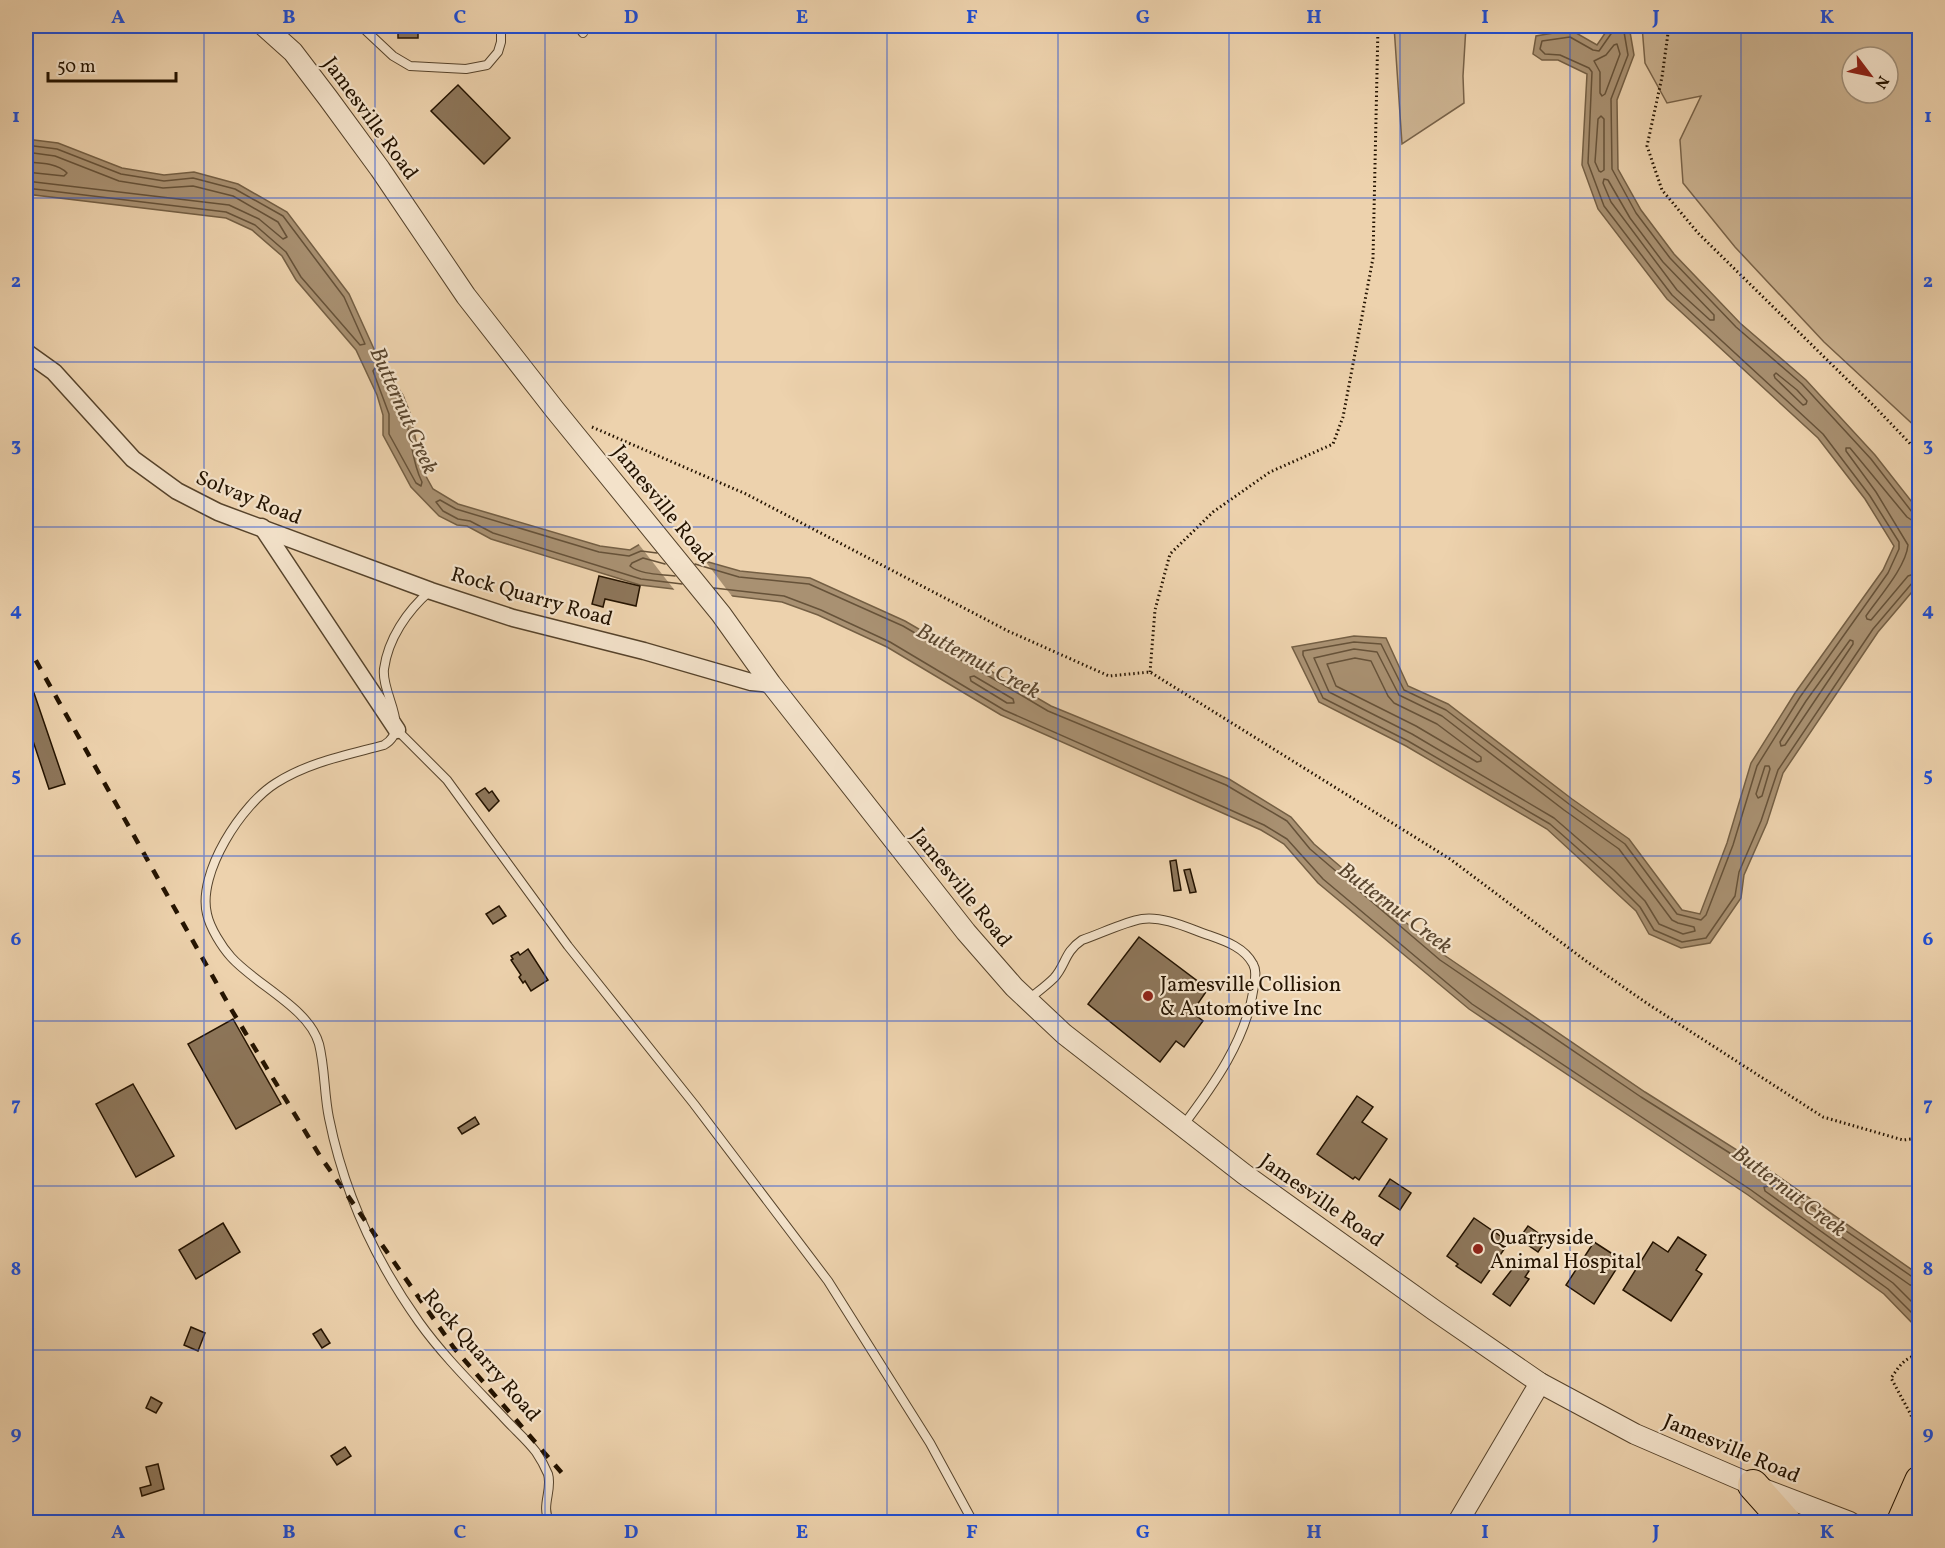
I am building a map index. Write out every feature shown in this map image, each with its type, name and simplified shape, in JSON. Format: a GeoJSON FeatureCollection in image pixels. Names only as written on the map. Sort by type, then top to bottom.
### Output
{"type":"FeatureCollection","features":[{"type":"Feature","properties":{"kind":"highway"},"geometry":{"type":"LineString","coordinates":[[1902,1522],[1920,1481]]}},
{"type":"Feature","properties":{"kind":"highway"},"geometry":{"type":"LineString","coordinates":[[1753,1485],[1786,1522]]}},
{"type":"Feature","properties":{"kind":"street","name":"Jamesville Road"},"geometry":{"type":"LineString","coordinates":[[264,26],[293,52],[380,169],[466,296],[555,410],[721,614],[771,684],[966,932],[1014,987],[1064,1034],[1244,1174],[1540,1383],[1635,1434],[1753,1485],[1851,1522]]}},
{"type":"Feature","properties":{"kind":"street"},"geometry":{"type":"LineString","coordinates":[[275,26],[293,52]]}},
{"type":"Feature","properties":{"kind":"street","name":"Solvay Road"},"geometry":{"type":"LineString","coordinates":[[26,352],[54,372],[133,459],[168,485],[218,512],[430,591]]}},
{"type":"Feature","properties":{"kind":"street"},"geometry":{"type":"LineString","coordinates":[[261,527],[397,730]]}},
{"type":"Feature","properties":{"kind":"street","name":"Rock Quarry Road"},"geometry":{"type":"LineString","coordinates":[[430,591],[513,618],[644,651],[751,682],[771,684]]}},
{"type":"Feature","properties":{"kind":"street"},"geometry":{"type":"LineString","coordinates":[[1458,1522],[1540,1383]]}},
{"type":"Feature","properties":{"kind":"lane"},"geometry":{"type":"LineString","coordinates":[[361,26],[393,56],[410,66],[466,69],[487,65],[498,52],[501,42],[501,26]]}},
{"type":"Feature","properties":{"kind":"lane","name":"Rock Quarry Road"},"geometry":{"type":"LineString","coordinates":[[430,591],[402,623],[394,639],[384,671],[397,730],[392,741],[316,763],[275,783],[254,801],[235,825],[213,866],[206,891],[207,914],[230,956],[253,978],[285,1000],[308,1023],[319,1043],[329,1118],[352,1202],[383,1267],[421,1324],[535,1452],[548,1476],[545,1506],[546,1517],[550,1522]]}},
{"type":"Feature","properties":{"kind":"lane"},"geometry":{"type":"LineString","coordinates":[[397,730],[447,780],[568,946],[694,1104],[828,1281],[930,1443],[973,1522]]}},
{"type":"Feature","properties":{"kind":"lane"},"geometry":{"type":"LineString","coordinates":[[1028,1000],[1055,978],[1066,955],[1074,945],[1082,940],[1142,919],[1170,921],[1238,947],[1249,958],[1256,972],[1248,1010],[1233,1050],[1207,1094],[1182,1127]]}},
{"type":"Feature","properties":{"kind":"path"},"geometry":{"type":"LineString","coordinates":[[1149,672],[1155,610],[1170,554],[1213,512],[1270,472],[1333,444],[1343,417],[1373,258],[1378,26]]}},
{"type":"Feature","properties":{"kind":"path"},"geometry":{"type":"LineString","coordinates":[[1669,26],[1662,77],[1647,146],[1662,190],[1698,233],[1920,454]]}},
{"type":"Feature","properties":{"kind":"path"},"geometry":{"type":"LineString","coordinates":[[587,424],[746,494],[1008,631],[1109,676],[1149,672],[1450,859],[1648,1004],[1823,1117],[1904,1140],[1920,1138]]}},
{"type":"Feature","properties":{"kind":"path"},"geometry":{"type":"LineString","coordinates":[[1914,1425],[1891,1378],[1902,1363],[1913,1355],[1920,1355]]}},
{"type":"Feature","properties":{"kind":"shaded area"},"geometry":{"type":"Polygon","coordinates":[[[1394,26],[1466,26],[1464,103],[1402,144],[1394,26]]]}},
{"type":"Feature","properties":{"kind":"shaded area"},"geometry":{"type":"Polygon","coordinates":[[[1642,26],[1919,26],[1919,430],[1824,342],[1735,247],[1683,183],[1680,140],[1701,96],[1667,103],[1645,63],[1642,26]]]}},
{"type":"Feature","properties":{"kind":"water"},"geometry":{"type":"Polygon","coordinates":[[[1610,26],[1629,26],[1634,55],[1617,100],[1618,169],[1641,210],[1674,254],[1740,323],[1806,380],[1875,455],[1919,511],[1920,580],[1917,586],[1878,632],[1783,773],[1767,823],[1744,875],[1741,898],[1710,943],[1681,948],[1649,934],[1636,911],[1547,829],[1406,746],[1319,702],[1292,647],[1354,636],[1386,638],[1408,686],[1448,704],[1572,799],[1629,839],[1682,910],[1700,914],[1727,843],[1751,763],[1795,693],[1883,570],[1894,546],[1865,499],[1818,438],[1667,299],[1598,209],[1582,165],[1587,74],[1558,60],[1542,60],[1533,54],[1536,36],[1571,30],[1597,45],[1610,26]]]}},
{"type":"Feature","properties":{"kind":"water","name":"Butternut Creek"},"geometry":{"type":"Polygon","coordinates":[[[26,139],[58,143],[122,168],[164,175],[194,172],[238,184],[287,212],[349,294],[379,360],[403,395],[410,413],[422,469],[433,489],[458,504],[600,546],[630,550],[640,544],[740,571],[810,578],[905,621],[1051,706],[1229,779],[1291,817],[1314,844],[1444,955],[1645,1092],[1775,1174],[1918,1274],[1919,1330],[1884,1294],[1748,1195],[1469,1009],[1318,883],[1284,844],[1261,830],[1001,715],[887,647],[818,615],[782,602],[640,585],[491,539],[467,526],[457,525],[439,516],[411,487],[383,435],[383,415],[377,395],[356,350],[296,280],[282,256],[252,230],[226,218],[26,194],[26,139]]]}},
{"type":"Feature","properties":{"kind":"pier"},"geometry":{"type":"Polygon","coordinates":[[[637,542],[702,557],[734,599],[676,592],[637,542]]]}},
{"type":"Feature","properties":{"kind":"building"},"geometry":{"type":"Polygon","coordinates":[[[393,26],[418,26],[418,38],[398,38],[398,33],[393,33],[393,26]]]}},
{"type":"Feature","properties":{"kind":"building"},"geometry":{"type":"Polygon","coordinates":[[[458,85],[510,138],[484,164],[431,111],[458,85]]]}},
{"type":"Feature","properties":{"kind":"building"},"geometry":{"type":"Polygon","coordinates":[[[599,576],[640,586],[636,606],[605,599],[603,607],[592,604],[599,576]]]}},
{"type":"Feature","properties":{"kind":"building"},"geometry":{"type":"Polygon","coordinates":[[[34,693],[65,784],[49,789],[26,720],[26,696],[34,693]]]}},
{"type":"Feature","properties":{"kind":"building"},"geometry":{"type":"Polygon","coordinates":[[[485,788],[489,793],[492,791],[499,801],[489,811],[476,794],[485,788]]]}},
{"type":"Feature","properties":{"kind":"building"},"geometry":{"type":"Polygon","coordinates":[[[1176,860],[1181,890],[1174,891],[1170,861],[1176,860]]]}},
{"type":"Feature","properties":{"kind":"building"},"geometry":{"type":"Polygon","coordinates":[[[1190,869],[1196,892],[1190,893],[1184,870],[1190,869]]]}},
{"type":"Feature","properties":{"kind":"building"},"geometry":{"type":"Polygon","coordinates":[[[499,906],[506,916],[493,924],[486,914],[499,906]]]}},
{"type":"Feature","properties":{"kind":"building","name":"Jamesville Collision & Automotive Inc"},"geometry":{"type":"Polygon","coordinates":[[[1139,937],[1208,989],[1192,1012],[1203,1021],[1184,1047],[1176,1041],[1160,1062],[1088,1004],[1139,937]]]}},
{"type":"Feature","properties":{"kind":"building"},"geometry":{"type":"Polygon","coordinates":[[[528,949],[548,980],[531,991],[525,981],[523,983],[519,977],[521,975],[511,960],[513,959],[511,956],[518,952],[520,955],[528,949]]]}},
{"type":"Feature","properties":{"kind":"building"},"geometry":{"type":"Polygon","coordinates":[[[233,1019],[281,1104],[236,1129],[188,1044],[233,1019]]]}},
{"type":"Feature","properties":{"kind":"building"},"geometry":{"type":"Polygon","coordinates":[[[133,1084],[174,1156],[136,1177],[96,1104],[133,1084]]]}},
{"type":"Feature","properties":{"kind":"building"},"geometry":{"type":"Polygon","coordinates":[[[1357,1096],[1373,1107],[1362,1122],[1387,1139],[1359,1180],[1355,1177],[1353,1179],[1317,1154],[1357,1096]]]}},
{"type":"Feature","properties":{"kind":"building"},"geometry":{"type":"Polygon","coordinates":[[[475,1117],[479,1124],[462,1134],[458,1128],[475,1117]]]}},
{"type":"Feature","properties":{"kind":"building"},"geometry":{"type":"Polygon","coordinates":[[[1390,1179],[1411,1193],[1400,1210],[1379,1196],[1390,1179]]]}},
{"type":"Feature","properties":{"kind":"building","name":"Quarryside Animal Hospital"},"geometry":{"type":"Polygon","coordinates":[[[1474,1218],[1509,1242],[1481,1283],[1456,1266],[1458,1264],[1447,1256],[1474,1218]]]}},
{"type":"Feature","properties":{"kind":"building"},"geometry":{"type":"Polygon","coordinates":[[[223,1223],[240,1252],[196,1279],[179,1250],[223,1223]]]}},
{"type":"Feature","properties":{"kind":"building"},"geometry":{"type":"Polygon","coordinates":[[[1528,1226],[1547,1239],[1538,1252],[1519,1239],[1528,1226]]]}},
{"type":"Feature","properties":{"kind":"building"},"geometry":{"type":"Polygon","coordinates":[[[1678,1237],[1706,1255],[1696,1270],[1702,1274],[1671,1321],[1623,1290],[1653,1242],[1668,1252],[1678,1237]]]}},
{"type":"Feature","properties":{"kind":"building"},"geometry":{"type":"Polygon","coordinates":[[[1594,1242],[1622,1260],[1594,1304],[1566,1285],[1594,1242]]]}},
{"type":"Feature","properties":{"kind":"building"},"geometry":{"type":"Polygon","coordinates":[[[1517,1263],[1529,1271],[1525,1277],[1529,1279],[1510,1306],[1493,1294],[1517,1263]]]}},
{"type":"Feature","properties":{"kind":"building"},"geometry":{"type":"Polygon","coordinates":[[[191,1327],[205,1333],[198,1351],[184,1345],[191,1327]]]}},
{"type":"Feature","properties":{"kind":"building"},"geometry":{"type":"Polygon","coordinates":[[[321,1329],[330,1343],[322,1348],[313,1334],[321,1329]]]}},
{"type":"Feature","properties":{"kind":"building"},"geometry":{"type":"Polygon","coordinates":[[[151,1397],[162,1403],[156,1413],[146,1408],[151,1397]]]}},
{"type":"Feature","properties":{"kind":"building"},"geometry":{"type":"Polygon","coordinates":[[[345,1447],[351,1456],[337,1465],[331,1456],[345,1447]]]}},
{"type":"Feature","properties":{"kind":"building"},"geometry":{"type":"Polygon","coordinates":[[[158,1464],[164,1489],[142,1496],[140,1488],[151,1485],[146,1467],[158,1464]]]}},
{"type":"Feature","properties":{"kind":"railway"},"geometry":{"type":"LineString","coordinates":[[26,643],[231,1009],[320,1156],[454,1348],[567,1479]]}},
{"type":"Feature","properties":{"kind":"place","name":"Jamesville Collision & Automotive Inc"},"geometry":{"type":"Point","coordinates":[1148,996]}},
{"type":"Feature","properties":{"kind":"place","name":"Quarryside Animal Hospital"},"geometry":{"type":"Point","coordinates":[1478,1249]}}]}
